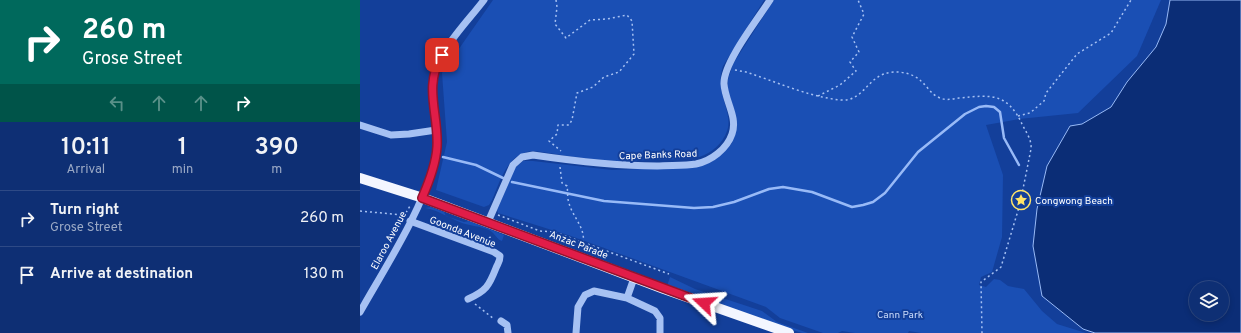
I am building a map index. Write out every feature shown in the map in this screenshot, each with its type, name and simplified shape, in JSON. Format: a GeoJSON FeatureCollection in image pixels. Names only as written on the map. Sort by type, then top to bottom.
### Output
{"type":"FeatureCollection","features":[{"type":"Feature","properties":{"kind":"main road","name":"Anzac Parade"},"geometry":{"type":"LineString","coordinates":[[360,178],[422,198],[634,278],[790,333]]}},
{"type":"Feature","properties":{"kind":"street","name":"Elaroo Avenue"},"geometry":{"type":"LineString","coordinates":[[360,312],[422,198],[436,158],[437,145],[432,88],[434,70],[448,47],[484,0]]}},
{"type":"Feature","properties":{"kind":"street","name":"Cape Banks Road"},"geometry":{"type":"LineString","coordinates":[[488,222],[510,171],[518,160],[533,155],[618,166],[696,164],[708,160],[719,153],[728,143],[734,128],[732,114],[724,85],[728,68],[770,0]]}},
{"type":"Feature","properties":{"kind":"street"},"geometry":{"type":"LineString","coordinates":[[360,125],[391,135],[436,130]]}},
{"type":"Feature","properties":{"kind":"street","name":"Goonda Avenue"},"geometry":{"type":"LineString","coordinates":[[410,221],[494,252],[500,256],[500,262],[486,289],[470,298]]}},
{"type":"Feature","properties":{"kind":"street"},"geometry":{"type":"LineString","coordinates":[[627,298],[634,278]]}},
{"type":"Feature","properties":{"kind":"street"},"geometry":{"type":"LineString","coordinates":[[576,333],[578,307],[584,295],[594,291],[627,298],[658,313],[660,318],[660,333]]}},
{"type":"Feature","properties":{"kind":"street"},"geometry":{"type":"LineString","coordinates":[[508,333],[504,323],[514,320]]}},
{"type":"Feature","properties":{"kind":"path"},"geometry":{"type":"LineString","coordinates":[[556,0],[557,7],[555,24],[566,38],[590,20],[607,19],[627,15],[632,21],[634,54],[619,72],[604,77],[593,87],[578,93],[572,120],[569,126],[558,125],[557,134],[549,141],[561,150],[560,159],[562,183],[567,186],[569,203],[580,225],[584,238],[583,243]]}},
{"type":"Feature","properties":{"kind":"path"},"geometry":{"type":"LineString","coordinates":[[818,96],[840,85],[856,71],[850,62],[859,52],[852,37],[864,14],[858,0]]}},
{"type":"Feature","properties":{"kind":"path"},"geometry":{"type":"LineString","coordinates":[[1019,118],[1030,113],[1044,101],[1046,93],[1077,54],[1111,33],[1131,0]]}},
{"type":"Feature","properties":{"kind":"path"},"geometry":{"type":"LineString","coordinates":[[728,68],[746,72],[818,96],[844,100],[860,95],[873,80],[884,74],[898,73],[914,75],[931,92],[944,99],[987,96],[999,98],[1009,104],[1019,118],[1031,142],[1031,149],[1020,204],[1001,268],[981,282],[982,333]]}},
{"type":"Feature","properties":{"kind":"path"},"geometry":{"type":"LineString","coordinates":[[396,230],[403,215],[411,204]]}},
{"type":"Feature","properties":{"kind":"path"},"geometry":{"type":"LineString","coordinates":[[360,211],[403,215]]}},
{"type":"Feature","properties":{"kind":"path"},"geometry":{"type":"LineString","coordinates":[[496,215],[540,231],[552,231],[669,274]]}},
{"type":"Feature","properties":{"kind":"path"},"geometry":{"type":"LineString","coordinates":[[482,248],[485,240],[493,235]]}},
{"type":"Feature","properties":{"kind":"path"},"geometry":{"type":"LineString","coordinates":[[470,298],[477,307],[495,320],[504,323]]}},
{"type":"Feature","properties":{"kind":"green space"},"geometry":{"type":"Polygon","coordinates":[[[493,0],[764,0],[723,66],[721,85],[728,117],[728,124],[723,140],[713,150],[699,157],[690,159],[622,161],[535,151],[526,152],[512,161],[502,175],[489,205],[484,207],[436,190],[447,142],[442,73],[493,0]]]}},
{"type":"Feature","properties":{"kind":"green space","name":"Cann Park"},"geometry":{"type":"Polygon","coordinates":[[[774,0],[1161,0],[1137,56],[1078,113],[1019,119],[986,125],[1003,175],[1002,237],[992,272],[981,277],[979,285],[986,287],[994,279],[1000,280],[1008,286],[1024,289],[1042,311],[1057,324],[1086,333],[921,333],[909,331],[908,333],[855,333],[842,331],[838,333],[823,333],[780,318],[766,307],[571,236],[498,213],[497,210],[515,168],[523,161],[612,170],[694,167],[711,162],[721,155],[732,143],[736,118],[728,89],[728,79],[733,64],[774,0]]]}},
{"type":"Feature","properties":{"kind":"green space"},"geometry":{"type":"Polygon","coordinates":[[[431,207],[444,212],[446,215],[425,208],[431,207]]]}},
{"type":"Feature","properties":{"kind":"green space"},"geometry":{"type":"Polygon","coordinates":[[[449,217],[464,222],[469,221],[504,235],[502,241],[489,230],[462,223],[449,217]]]}},
{"type":"Feature","properties":{"kind":"green space"},"geometry":{"type":"Polygon","coordinates":[[[670,277],[695,289],[762,311],[777,322],[808,333],[802,333],[783,327],[667,286],[670,277]]]}},
{"type":"Feature","properties":{"kind":"shaded area"},"geometry":{"type":"Polygon","coordinates":[[[1170,0],[1241,0],[1241,333],[1095,333],[1083,329],[1042,296],[1033,246],[1037,209],[1047,166],[1070,126],[1082,124],[1111,107],[1127,82],[1156,47],[1166,24],[1170,0]]]}},
{"type":"Feature","properties":{"kind":"waterway"},"geometry":{"type":"LineString","coordinates":[[512,182],[604,201],[694,208],[713,207],[734,202],[769,189],[783,187],[812,192],[852,207],[873,202],[885,193],[918,152],[965,114],[979,107],[986,106],[994,107],[1000,112],[1004,138],[1019,165]]}},
{"type":"Feature","properties":{"kind":"waterway"},"geometry":{"type":"LineString","coordinates":[[443,157],[476,165],[503,178]]}},
{"type":"Feature","properties":{"kind":"place","name":"Congwong Beach"},"geometry":{"type":"Point","coordinates":[1021,200]}},
{"type":"Feature","properties":{"kind":"route"},"geometry":{"type":"LineString","coordinates":[[442,55],[434,70],[432,79],[437,150],[422,198],[704,303]]}}]}
